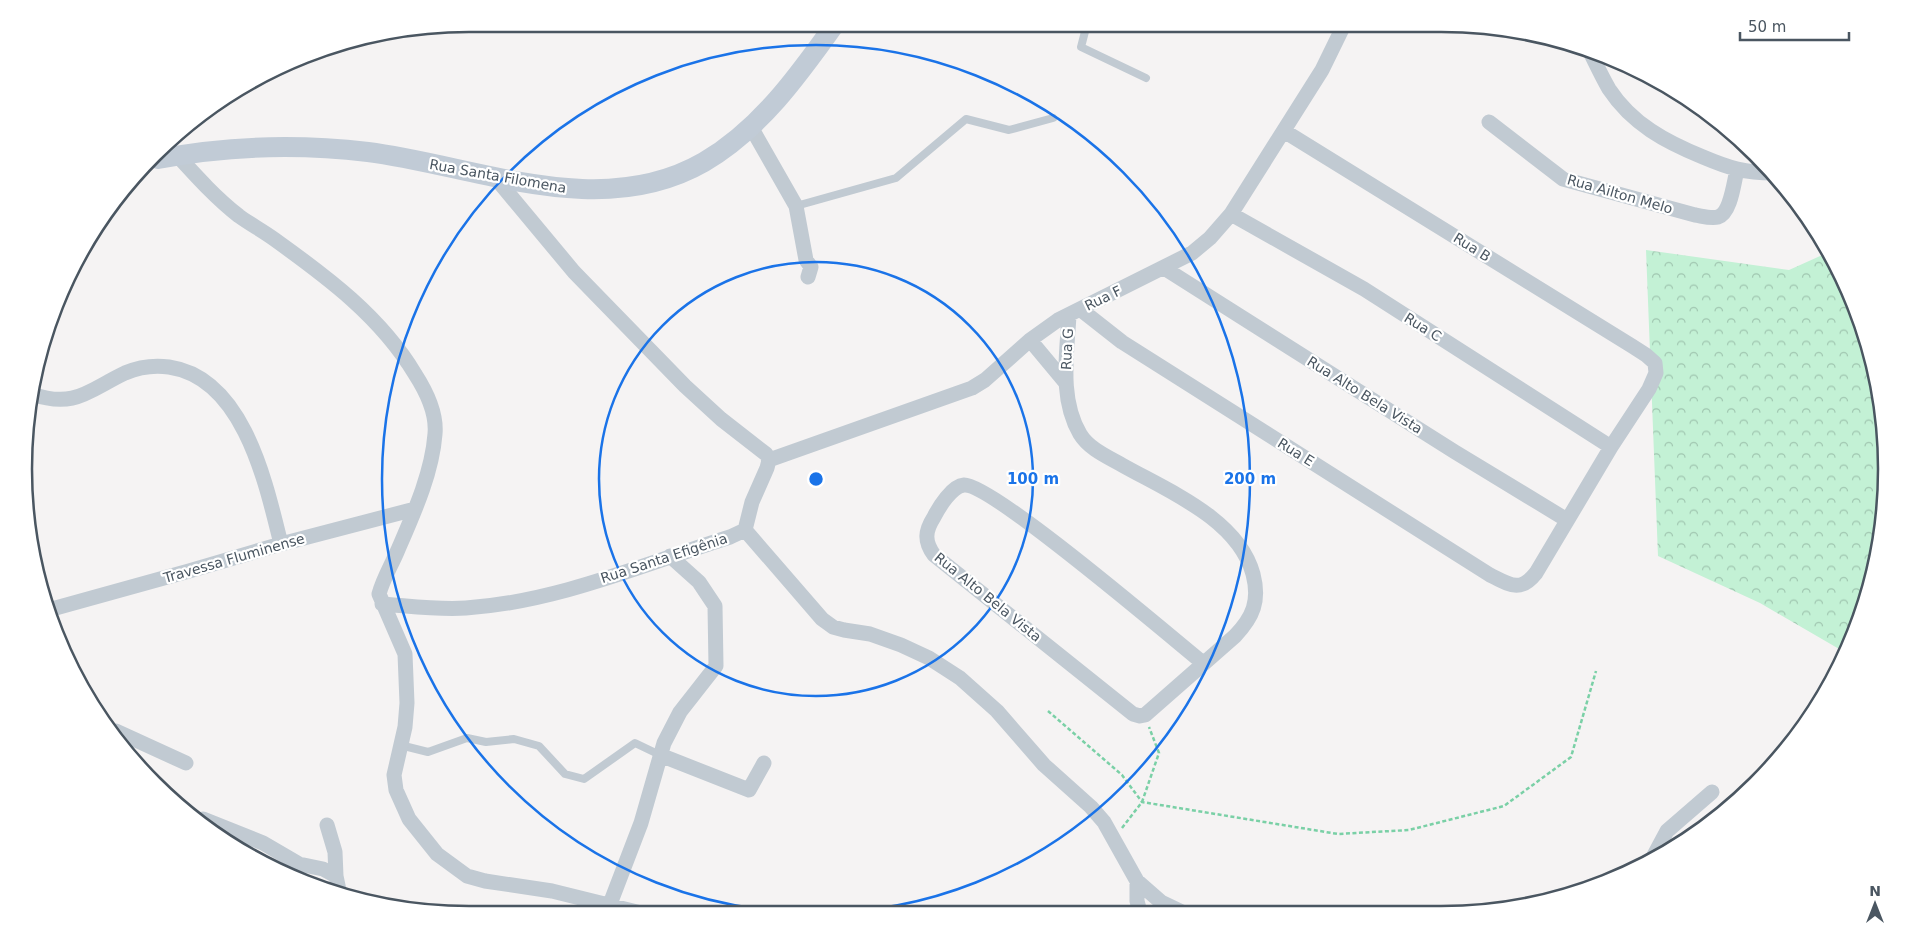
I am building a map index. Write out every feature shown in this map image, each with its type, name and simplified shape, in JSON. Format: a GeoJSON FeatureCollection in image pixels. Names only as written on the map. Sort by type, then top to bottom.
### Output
{"type":"FeatureCollection","features":[{"type":"Feature","properties":{"kind":"main road","name":"Rua Santa Filomena"},"geometry":{"type":"LineString","coordinates":[[167,157],[261,149],[319,148],[370,153],[567,189],[606,189],[635,186],[668,178],[703,162],[738,139],[772,107],[829,32]]}},
{"type":"Feature","properties":{"kind":"street","name":"Rua F"},"geometry":{"type":"LineString","coordinates":[[769,460],[905,410],[972,388],[985,380],[1030,340],[1058,320],[1164,268],[1198,248],[1210,238],[1230,214],[1322,70],[1341,32]]}},
{"type":"Feature","properties":{"kind":"street"},"geometry":{"type":"LineString","coordinates":[[1595,61],[1610,90],[1644,127],[1670,144],[1736,170],[1761,172]]}},
{"type":"Feature","properties":{"kind":"street","name":"Rua Ailton Melo"},"geometry":{"type":"LineString","coordinates":[[1489,122],[1562,179],[1695,215],[1712,218],[1723,214],[1730,199],[1736,170]]}},
{"type":"Feature","properties":{"kind":"street"},"geometry":{"type":"LineString","coordinates":[[751,127],[796,206],[806,260],[811,267],[808,277]]}},
{"type":"Feature","properties":{"kind":"street","name":"Rua B"},"geometry":{"type":"LineString","coordinates":[[1284,131],[1632,346],[1655,363],[1654,379],[1649,389],[1611,447]]}},
{"type":"Feature","properties":{"kind":"street"},"geometry":{"type":"LineString","coordinates":[[167,157],[241,217],[336,285],[393,340],[426,391],[434,417],[435,434],[429,464],[416,509],[379,597],[405,654],[407,703],[405,727],[394,775],[400,800],[409,819],[437,854],[467,876],[485,881],[552,891],[617,906]]}},
{"type":"Feature","properties":{"kind":"street"},"geometry":{"type":"LineString","coordinates":[[494,176],[574,272],[685,386],[766,454],[769,460]]}},
{"type":"Feature","properties":{"kind":"street","name":"Rua C"},"geometry":{"type":"LineString","coordinates":[[1230,214],[1364,289],[1611,447]]}},
{"type":"Feature","properties":{"kind":"street","name":"Rua Alto Bela Vista"},"geometry":{"type":"LineString","coordinates":[[1164,268],[1454,452],[1566,520]]}},
{"type":"Feature","properties":{"kind":"street","name":"Rua G"},"geometry":{"type":"LineString","coordinates":[[1065,382],[1075,312]]}},
{"type":"Feature","properties":{"kind":"street","name":"Rua E"},"geometry":{"type":"LineString","coordinates":[[1075,312],[1490,575],[1507,583],[1517,586],[1528,582],[1536,573],[1566,520]]}},
{"type":"Feature","properties":{"kind":"street"},"geometry":{"type":"LineString","coordinates":[[1030,340],[1065,382],[1073,418],[1080,434],[1087,443],[1100,453],[1179,497],[1210,517],[1230,533],[1244,553],[1255,582],[1256,596],[1248,622],[1235,636],[1145,715]]}},
{"type":"Feature","properties":{"kind":"street"},"geometry":{"type":"LineString","coordinates":[[39,396],[54,399],[69,399],[87,395],[126,373],[144,367],[157,366],[192,373],[210,385],[234,413],[247,435],[266,486],[281,544]]}},
{"type":"Feature","properties":{"kind":"street"},"geometry":{"type":"LineString","coordinates":[[1566,520],[1611,447]]}},
{"type":"Feature","properties":{"kind":"street","name":"Rua Santa Efigênia"},"geometry":{"type":"LineString","coordinates":[[382,604],[451,609],[510,602],[575,587],[730,537],[745,530],[752,502],[763,480],[769,460]]}},
{"type":"Feature","properties":{"kind":"street","name":"Rua Alto Bela Vista"},"geometry":{"type":"LineString","coordinates":[[1145,715],[1133,714],[934,554],[926,540],[926,530],[934,516],[956,488],[968,485],[997,500],[1097,576],[1203,663]]}},
{"type":"Feature","properties":{"kind":"street","name":"Travessa Fluminense"},"geometry":{"type":"LineString","coordinates":[[55,607],[281,544],[416,509]]}},
{"type":"Feature","properties":{"kind":"street"},"geometry":{"type":"LineString","coordinates":[[745,530],[822,619],[833,627],[870,634],[901,645],[929,658],[960,678],[997,711],[1044,766],[1091,807],[1104,822],[1137,881],[1161,902],[1169,906]]}},
{"type":"Feature","properties":{"kind":"street"},"geometry":{"type":"LineString","coordinates":[[610,904],[638,831],[664,743],[680,712],[716,666],[715,606],[699,582],[670,556]]}},
{"type":"Feature","properties":{"kind":"street"},"geometry":{"type":"LineString","coordinates":[[121,733],[186,763]]}},
{"type":"Feature","properties":{"kind":"street"},"geometry":{"type":"LineString","coordinates":[[660,755],[749,790],[764,763]]}},
{"type":"Feature","properties":{"kind":"street"},"geometry":{"type":"LineString","coordinates":[[1658,849],[1667,831],[1712,792]]}},
{"type":"Feature","properties":{"kind":"street"},"geometry":{"type":"LineString","coordinates":[[213,823],[263,843],[299,864],[323,869],[336,876]]}},
{"type":"Feature","properties":{"kind":"street"},"geometry":{"type":"LineString","coordinates":[[327,825],[335,852],[338,886]]}},
{"type":"Feature","properties":{"kind":"street"},"geometry":{"type":"LineString","coordinates":[[1137,881],[1138,906]]}},
{"type":"Feature","properties":{"kind":"lane"},"geometry":{"type":"LineString","coordinates":[[1085,32],[1081,47],[1146,78]]}},
{"type":"Feature","properties":{"kind":"lane"},"geometry":{"type":"LineString","coordinates":[[796,206],[896,178],[966,119],[1009,130],[1054,118]]}},
{"type":"Feature","properties":{"kind":"lane"},"geometry":{"type":"LineString","coordinates":[[400,745],[428,752],[467,738],[486,742],[514,739],[539,746],[565,774],[584,779],[635,743],[660,755]]}},
{"type":"Feature","properties":{"kind":"path"},"geometry":{"type":"LineString","coordinates":[[1048,711],[1122,775],[1142,802],[1338,834],[1409,830],[1504,806],[1571,757],[1596,671]]}},
{"type":"Feature","properties":{"kind":"path"},"geometry":{"type":"LineString","coordinates":[[1114,839],[1142,802],[1159,753],[1145,715]]}},
{"type":"Feature","properties":{"kind":"green space"},"geometry":{"type":"Polygon","coordinates":[[[1646,250],[1789,270],[1821,255],[1844,302],[1863,356],[1874,412],[1877,441],[1877,498],[1869,555],[1863,583],[1839,649],[1760,603],[1658,556],[1646,250]]]}}]}
